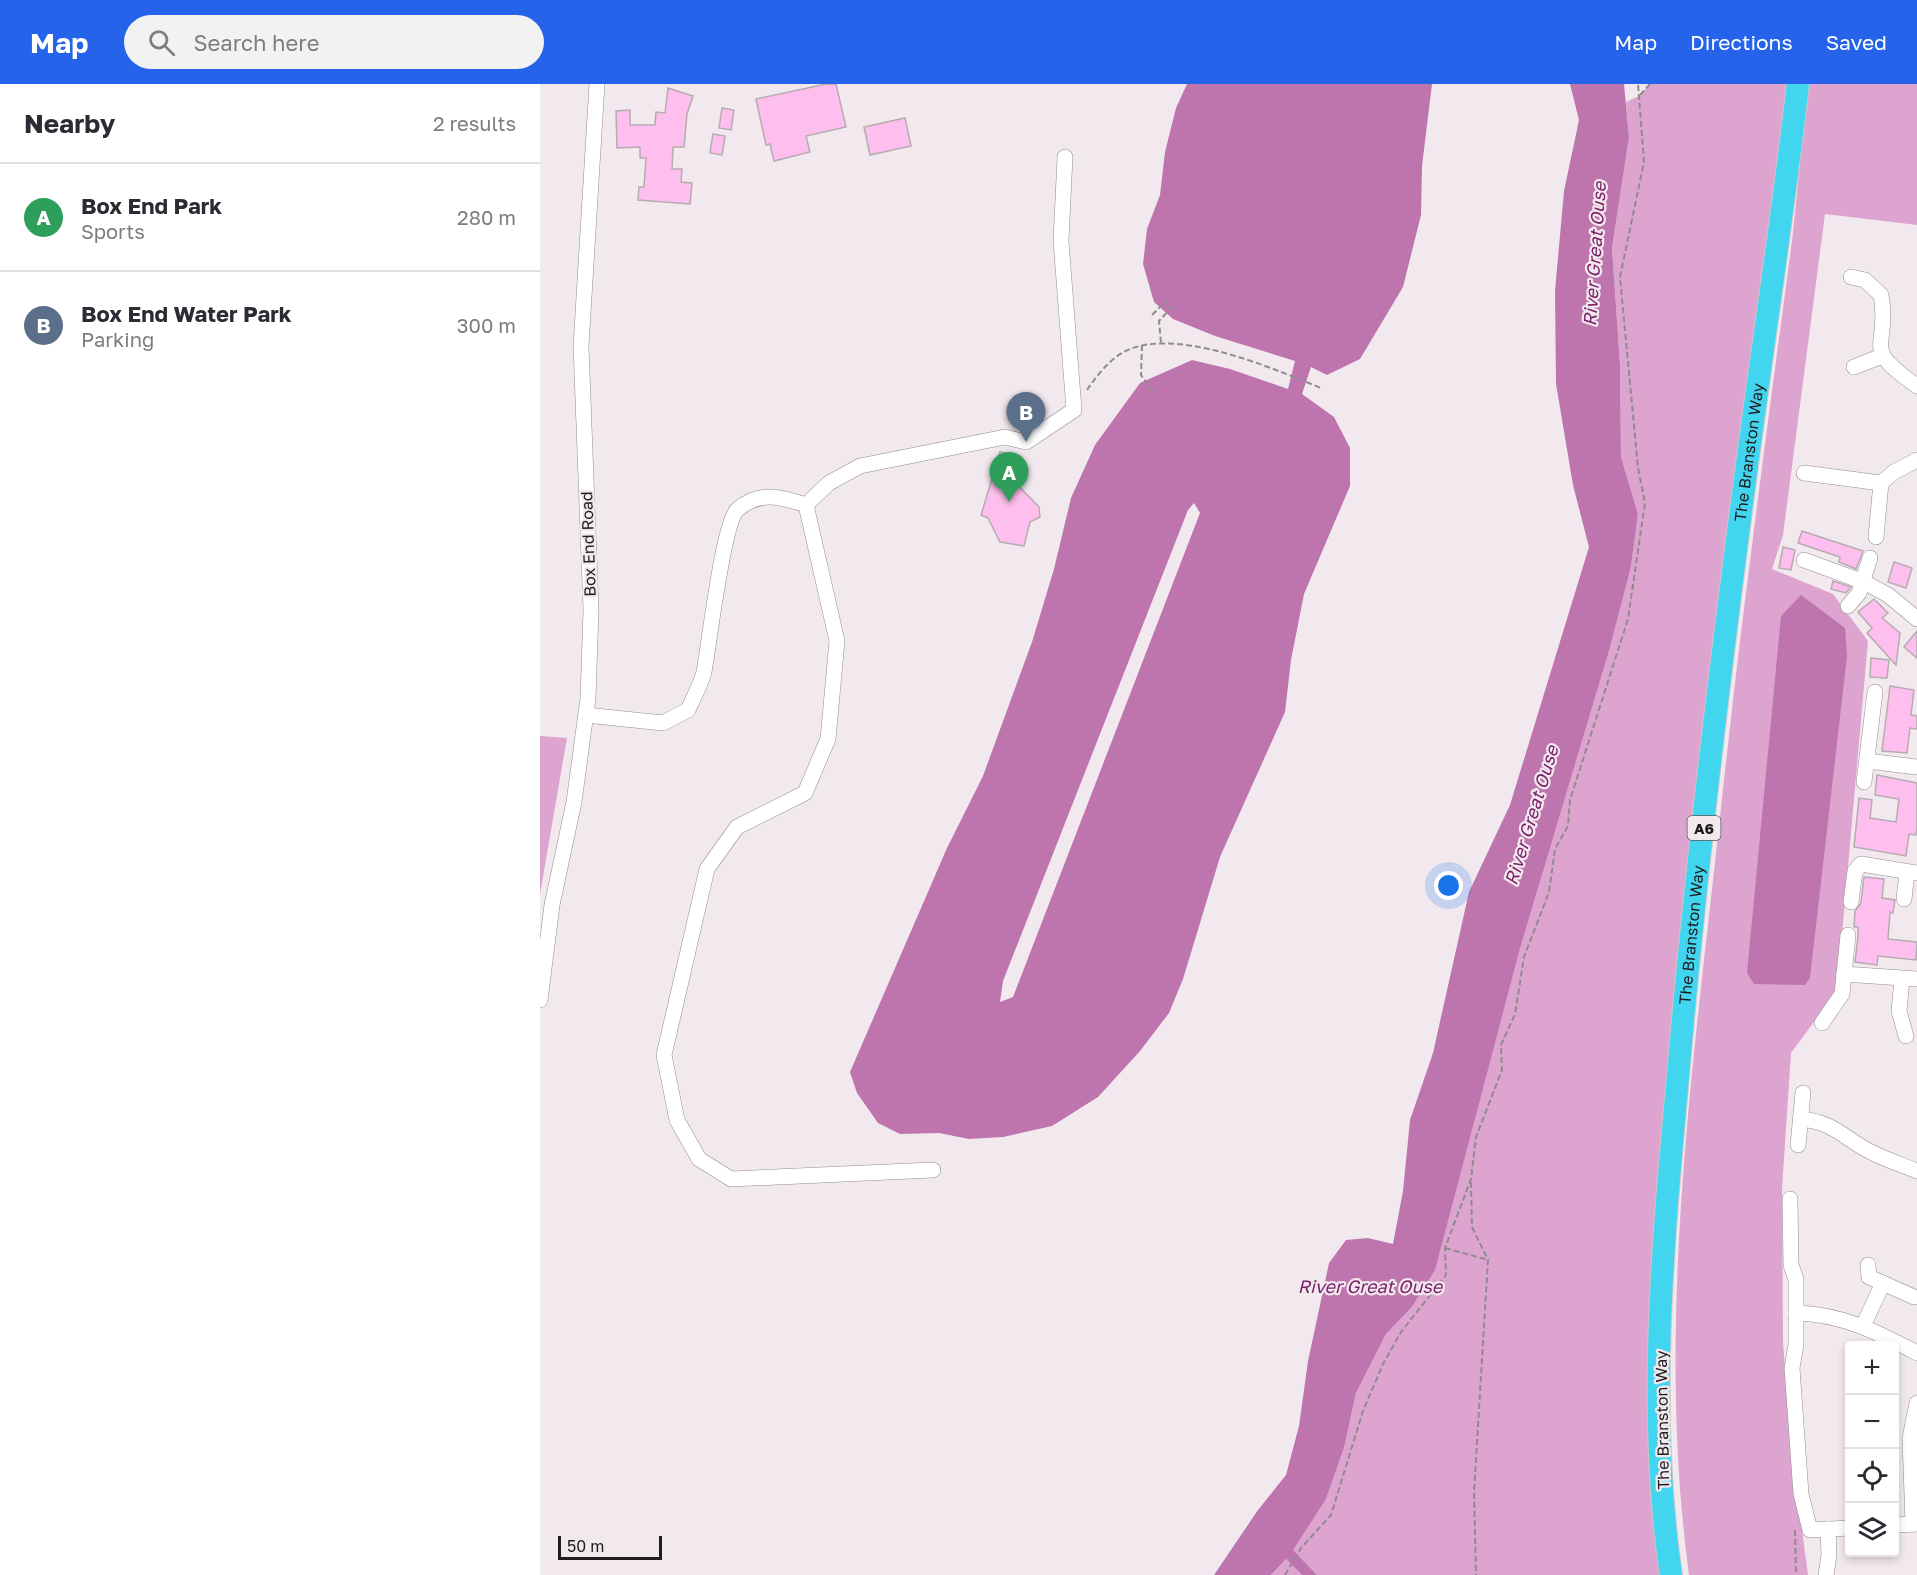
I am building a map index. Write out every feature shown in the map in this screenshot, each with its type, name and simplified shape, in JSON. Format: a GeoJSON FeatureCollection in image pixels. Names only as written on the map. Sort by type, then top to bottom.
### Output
{"type":"FeatureCollection","features":[{"type":"Feature","properties":{"kind":"highway","name":"The Branston Way"},"geometry":{"type":"LineString","coordinates":[[1671,1575],[1666,1537],[1659,1392],[1667,1205],[1684,1003],[1747,464],[1798,84]]}},
{"type":"Feature","properties":{"kind":"street","name":"Box End Road"},"geometry":{"type":"LineString","coordinates":[[540,1000],[552,905],[574,802],[586,715],[591,610],[581,346],[597,84]]}},
{"type":"Feature","properties":{"kind":"street"},"geometry":{"type":"LineString","coordinates":[[806,505],[829,483],[860,466],[1005,437],[1026,442],[1074,410],[1061,241],[1065,157]]}},
{"type":"Feature","properties":{"kind":"street"},"geometry":{"type":"LineString","coordinates":[[1851,277],[1865,280],[1881,295],[1883,306],[1880,341],[1882,356],[1891,368],[1917,386]]}},
{"type":"Feature","properties":{"kind":"street"},"geometry":{"type":"LineString","coordinates":[[1854,367],[1882,356]]}},
{"type":"Feature","properties":{"kind":"street"},"geometry":{"type":"LineString","coordinates":[[1804,473],[1881,483],[1894,472],[1917,460]]}},
{"type":"Feature","properties":{"kind":"street"},"geometry":{"type":"LineString","coordinates":[[1876,537],[1881,483]]}},
{"type":"Feature","properties":{"kind":"street"},"geometry":{"type":"LineString","coordinates":[[586,715],[663,723],[688,710],[703,675],[725,543],[736,511],[753,500],[776,495],[806,505]]}},
{"type":"Feature","properties":{"kind":"street"},"geometry":{"type":"LineString","coordinates":[[806,505],[837,641],[828,739],[805,793],[737,827],[707,869],[664,1055],[670,1088],[677,1120],[699,1159],[731,1179],[933,1170]]}},
{"type":"Feature","properties":{"kind":"street"},"geometry":{"type":"LineString","coordinates":[[1848,606],[1859,593],[1870,558]]}},
{"type":"Feature","properties":{"kind":"street"},"geometry":{"type":"LineString","coordinates":[[1804,560],[1864,582],[1888,595],[1917,619]]}},
{"type":"Feature","properties":{"kind":"street"},"geometry":{"type":"LineString","coordinates":[[1864,782],[1875,692]]}},
{"type":"Feature","properties":{"kind":"street"},"geometry":{"type":"LineString","coordinates":[[1867,761],[1917,767]]}},
{"type":"Feature","properties":{"kind":"street"},"geometry":{"type":"LineString","coordinates":[[1851,902],[1855,871],[1861,864],[1912,872],[1904,899]]}},
{"type":"Feature","properties":{"kind":"street"},"geometry":{"type":"LineString","coordinates":[[1822,1023],[1842,994],[1851,975],[1848,935]]}},
{"type":"Feature","properties":{"kind":"street"},"geometry":{"type":"LineString","coordinates":[[1851,975],[1910,979],[1899,1011],[1906,1036]]}},
{"type":"Feature","properties":{"kind":"street"},"geometry":{"type":"LineString","coordinates":[[1798,1145],[1803,1093]]}},
{"type":"Feature","properties":{"kind":"street"},"geometry":{"type":"LineString","coordinates":[[1800,1119],[1816,1120],[1847,1135],[1870,1152],[1917,1171]]}},
{"type":"Feature","properties":{"kind":"street"},"geometry":{"type":"LineString","coordinates":[[1790,1199],[1791,1265],[1796,1279],[1796,1345],[1792,1368],[1800,1482],[1810,1530],[1845,1528]]}},
{"type":"Feature","properties":{"kind":"street"},"geometry":{"type":"LineString","coordinates":[[1868,1265],[1869,1277],[1914,1297]]}},
{"type":"Feature","properties":{"kind":"street"},"geometry":{"type":"LineString","coordinates":[[1863,1326],[1883,1283]]}},
{"type":"Feature","properties":{"kind":"street"},"geometry":{"type":"LineString","coordinates":[[1796,1313],[1820,1313],[1863,1326],[1917,1353]]}},
{"type":"Feature","properties":{"kind":"street"},"geometry":{"type":"LineString","coordinates":[[1899,1525],[1915,1524],[1910,1438],[1917,1403]]}},
{"type":"Feature","properties":{"kind":"street"},"geometry":{"type":"LineString","coordinates":[[1826,1575],[1829,1555],[1828,1529]]}},
{"type":"Feature","properties":{"kind":"path"},"geometry":{"type":"LineString","coordinates":[[1476,1575],[1474,1492],[1488,1260],[1472,1227],[1471,1179],[1476,1137],[1502,1070],[1501,1045],[1515,1014],[1524,957],[1549,892],[1555,849],[1568,826],[1570,800],[1628,619],[1637,570],[1645,502],[1638,468],[1620,277],[1644,162],[1638,84]]}},
{"type":"Feature","properties":{"kind":"path"},"geometry":{"type":"LineString","coordinates":[[1639,96],[1650,84]]}},
{"type":"Feature","properties":{"kind":"path"},"geometry":{"type":"LineString","coordinates":[[1152,315],[1166,301],[1172,307],[1159,321],[1161,344]]}},
{"type":"Feature","properties":{"kind":"path"},"geometry":{"type":"LineString","coordinates":[[1074,410],[1096,377],[1120,354],[1142,345],[1161,344],[1221,351],[1321,388]]}},
{"type":"Feature","properties":{"kind":"path"},"geometry":{"type":"LineString","coordinates":[[1142,345],[1141,375],[1155,395]]}},
{"type":"Feature","properties":{"kind":"path"},"geometry":{"type":"LineString","coordinates":[[1285,1575],[1301,1548],[1331,1515],[1364,1411],[1383,1364],[1401,1332],[1446,1275],[1445,1248],[1471,1179]]}},
{"type":"Feature","properties":{"kind":"path"},"geometry":{"type":"LineString","coordinates":[[1445,1248],[1488,1260]]}},
{"type":"Feature","properties":{"kind":"path"},"geometry":{"type":"LineString","coordinates":[[1796,1575],[1794,1530],[1810,1530]]}},
{"type":"Feature","properties":{"kind":"shaded area"},"geometry":{"type":"Polygon","coordinates":[[[1650,84],[1790,84],[1677,994],[1665,1575],[1317,1575],[1292,1550],[1326,1499],[1344,1448],[1356,1393],[1386,1334],[1411,1308],[1468,1140],[1520,947],[1609,651],[1631,567],[1638,514],[1621,457],[1620,364],[1612,248],[1629,137],[1626,102],[1639,96],[1650,84]]]}},
{"type":"Feature","properties":{"kind":"shaded area"},"geometry":{"type":"Polygon","coordinates":[[[1809,84],[1917,84],[1917,225],[1825,214],[1783,535],[1772,569],[1833,594],[1868,641],[1837,991],[1791,1053],[1782,1189],[1783,1342],[1791,1448],[1808,1575],[1689,1575],[1679,1481],[1676,1386],[1677,1291],[1689,1101],[1728,747],[1793,235],[1809,84]]]}},
{"type":"Feature","properties":{"kind":"shaded area"},"geometry":{"type":"Polygon","coordinates":[[[540,736],[567,738],[540,894],[540,736]]]}},
{"type":"Feature","properties":{"kind":"shaded area"},"geometry":{"type":"Polygon","coordinates":[[[1286,1559],[1302,1575],[1271,1575],[1286,1559]]]}},
{"type":"Feature","properties":{"kind":"water"},"geometry":{"type":"Polygon","coordinates":[[[1187,84],[1432,84],[1422,166],[1421,215],[1403,287],[1360,359],[1327,375],[1311,367],[1302,394],[1334,417],[1350,448],[1350,486],[1304,594],[1291,660],[1285,712],[1220,857],[1183,979],[1169,1013],[1140,1051],[1098,1097],[1052,1126],[1003,1137],[969,1139],[939,1133],[900,1134],[878,1123],[857,1093],[850,1072],[947,848],[983,776],[1032,642],[1054,569],[1071,498],[1095,445],[1140,383],[1192,360],[1230,369],[1288,389],[1295,361],[1215,336],[1173,319],[1154,302],[1143,264],[1147,229],[1160,195],[1165,152],[1176,108],[1187,84]],[[1194,503],[1188,510],[1003,981],[1000,1002],[1013,997],[1200,513],[1194,503]]]}},
{"type":"Feature","properties":{"kind":"water","name":"River Great Ouse"},"geometry":{"type":"Polygon","coordinates":[[[1570,84],[1624,84],[1629,137],[1612,248],[1620,364],[1621,457],[1638,514],[1631,567],[1609,651],[1520,948],[1435,1270],[1411,1308],[1386,1334],[1356,1393],[1344,1448],[1326,1499],[1293,1550],[1317,1575],[1302,1575],[1286,1559],[1271,1575],[1214,1575],[1258,1510],[1286,1475],[1299,1426],[1308,1361],[1329,1263],[1346,1240],[1368,1238],[1393,1244],[1403,1191],[1410,1120],[1433,1053],[1469,892],[1510,805],[1589,547],[1573,485],[1556,384],[1555,291],[1564,191],[1579,120],[1570,84]]]}},
{"type":"Feature","properties":{"kind":"water"},"geometry":{"type":"Polygon","coordinates":[[[1801,595],[1845,628],[1847,656],[1810,978],[1805,985],[1754,984],[1747,973],[1781,616],[1801,595]]]}},
{"type":"Feature","properties":{"kind":"building"},"geometry":{"type":"Polygon","coordinates":[[[826,84],[836,84],[846,127],[806,136],[810,152],[774,161],[770,144],[766,145],[756,99],[826,84]]]}},
{"type":"Feature","properties":{"kind":"building"},"geometry":{"type":"Polygon","coordinates":[[[668,88],[693,96],[687,114],[684,147],[673,147],[672,169],[682,169],[681,182],[692,183],[690,204],[638,200],[639,187],[644,187],[646,158],[640,158],[640,147],[617,148],[616,111],[630,110],[630,125],[655,125],[656,112],[665,113],[668,88]]]}},
{"type":"Feature","properties":{"kind":"building"},"geometry":{"type":"Polygon","coordinates":[[[722,108],[734,110],[731,130],[719,128],[722,108]]]}},
{"type":"Feature","properties":{"kind":"building"},"geometry":{"type":"Polygon","coordinates":[[[905,118],[911,146],[870,155],[864,127],[905,118]]]}},
{"type":"Feature","properties":{"kind":"building"},"geometry":{"type":"Polygon","coordinates":[[[713,134],[725,136],[722,155],[710,153],[713,134]]]}},
{"type":"Feature","properties":{"kind":"building"},"geometry":{"type":"Polygon","coordinates":[[[1000,452],[1022,458],[1014,481],[1039,507],[1040,517],[1030,522],[1024,546],[1000,542],[988,518],[981,515],[1000,452]]]}},
{"type":"Feature","properties":{"kind":"building"},"geometry":{"type":"Polygon","coordinates":[[[1802,531],[1863,551],[1856,569],[1839,562],[1840,557],[1798,543],[1802,531]]]}},
{"type":"Feature","properties":{"kind":"building"},"geometry":{"type":"Polygon","coordinates":[[[1783,547],[1795,550],[1791,570],[1779,568],[1783,547]]]}},
{"type":"Feature","properties":{"kind":"building"},"geometry":{"type":"Polygon","coordinates":[[[1894,562],[1912,568],[1906,588],[1888,582],[1894,562]]]}},
{"type":"Feature","properties":{"kind":"building"},"geometry":{"type":"Polygon","coordinates":[[[1833,581],[1851,587],[1846,593],[1831,589],[1833,581]]]}},
{"type":"Feature","properties":{"kind":"building"},"geometry":{"type":"Polygon","coordinates":[[[1874,599],[1888,613],[1882,618],[1900,633],[1896,665],[1867,633],[1872,628],[1858,612],[1874,599]]]}},
{"type":"Feature","properties":{"kind":"building"},"geometry":{"type":"Polygon","coordinates":[[[1917,631],[1917,658],[1904,647],[1917,631]]]}},
{"type":"Feature","properties":{"kind":"building"},"geometry":{"type":"Polygon","coordinates":[[[1871,658],[1889,660],[1887,678],[1870,677],[1871,658]]]}},
{"type":"Feature","properties":{"kind":"building"},"geometry":{"type":"Polygon","coordinates":[[[1890,686],[1914,690],[1911,715],[1917,716],[1917,729],[1910,728],[1907,753],[1882,751],[1890,686]]]}},
{"type":"Feature","properties":{"kind":"building"},"geometry":{"type":"Polygon","coordinates":[[[1877,775],[1917,783],[1916,835],[1909,834],[1906,856],[1854,847],[1859,798],[1872,800],[1870,818],[1896,822],[1899,799],[1875,795],[1877,775]]]}},
{"type":"Feature","properties":{"kind":"building"},"geometry":{"type":"Polygon","coordinates":[[[1864,877],[1884,879],[1882,898],[1895,900],[1893,913],[1890,912],[1888,939],[1917,942],[1916,960],[1878,956],[1877,965],[1855,962],[1858,927],[1854,927],[1855,911],[1861,903],[1864,877]]]}},
{"type":"Feature","properties":{"kind":"place","name":"Box End Water Park"},"geometry":{"type":"Point","coordinates":[1026,442]}},
{"type":"Feature","properties":{"kind":"place","name":"Box End Park"},"geometry":{"type":"Point","coordinates":[1009,502]}}]}
